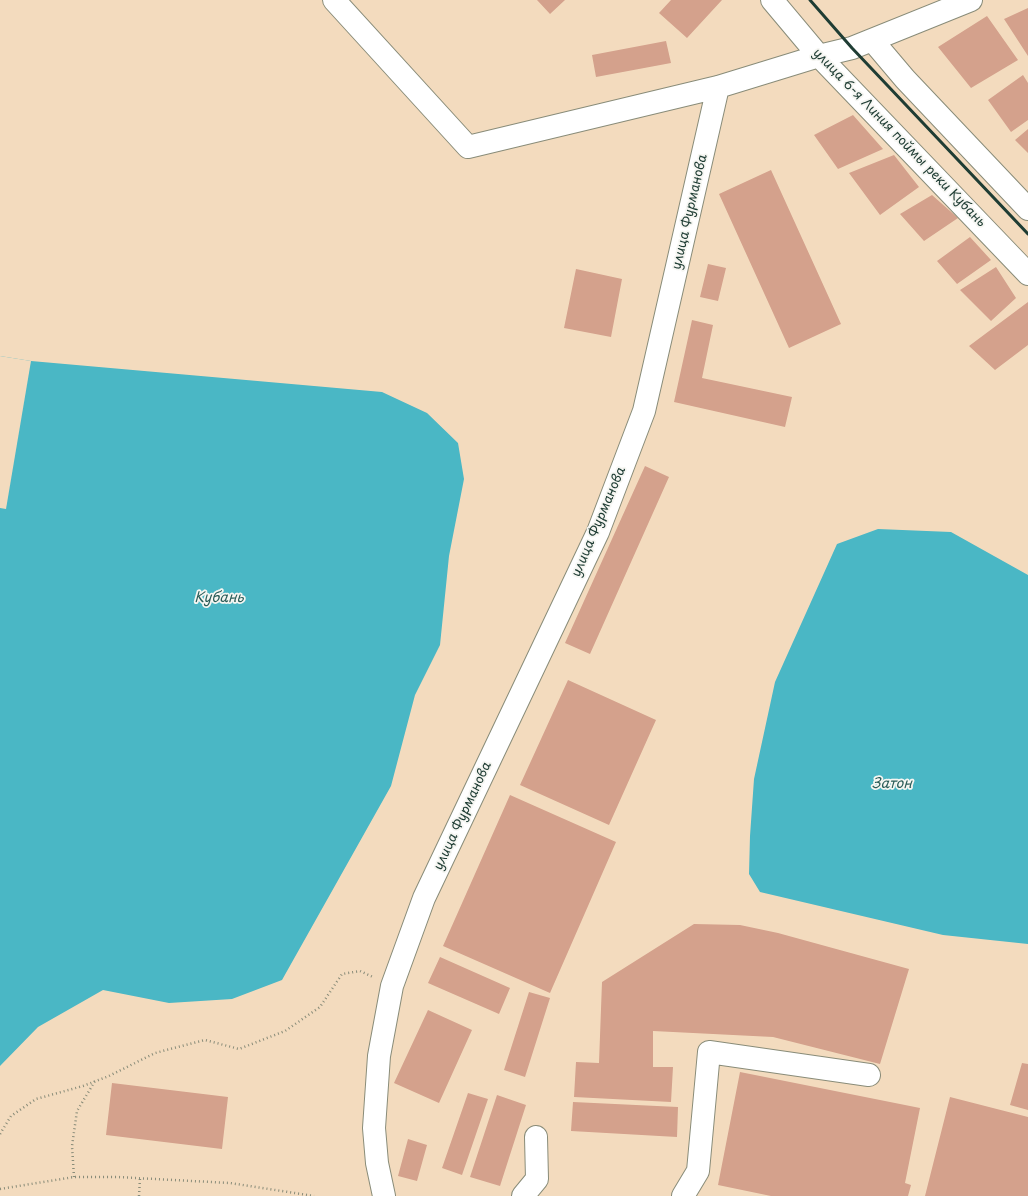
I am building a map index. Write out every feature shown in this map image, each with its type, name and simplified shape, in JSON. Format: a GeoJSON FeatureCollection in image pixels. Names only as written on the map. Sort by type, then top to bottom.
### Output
{"type":"FeatureCollection","features":[{"type":"Feature","properties":{"kind":"street"},"geometry":{"type":"LineString","coordinates":[[334,0],[468,147],[718,87],[819,56],[852,48],[972,0]]}},
{"type":"Feature","properties":{"kind":"street","name":"улица 6-я Линия поймы реки Кубань"},"geometry":{"type":"LineString","coordinates":[[772,0],[819,56],[1028,274]]}},
{"type":"Feature","properties":{"kind":"street"},"geometry":{"type":"LineString","coordinates":[[872,40],[905,79],[1028,209]]}},
{"type":"Feature","properties":{"kind":"street","name":"улица Фурманова"},"geometry":{"type":"LineString","coordinates":[[384,1196],[377,1163],[374,1128],[379,1056],[392,986],[424,898],[598,532],[644,411],[718,87]]}},
{"type":"Feature","properties":{"kind":"street"},"geometry":{"type":"LineString","coordinates":[[683,1196],[698,1171],[709,1052],[868,1075]]}},
{"type":"Feature","properties":{"kind":"street"},"geometry":{"type":"LineString","coordinates":[[523,1196],[538,1179],[536,1137]]}},
{"type":"Feature","properties":{"kind":"path"},"geometry":{"type":"LineString","coordinates":[[0,1134],[11,1116],[36,1099],[95,1081],[155,1053],[205,1040],[239,1049],[285,1031],[320,1007],[342,974],[360,971],[392,986]]}},
{"type":"Feature","properties":{"kind":"path"},"geometry":{"type":"LineString","coordinates":[[74,1177],[72,1146],[77,1111],[95,1081]]}},
{"type":"Feature","properties":{"kind":"path"},"geometry":{"type":"LineString","coordinates":[[0,1189],[74,1177],[140,1178],[230,1184],[314,1196]]}},
{"type":"Feature","properties":{"kind":"path"},"geometry":{"type":"LineString","coordinates":[[139,1196],[140,1178]]}},
{"type":"Feature","properties":{"kind":"water","name":"Кубань"},"geometry":{"type":"Polygon","coordinates":[[[0,356],[31,361],[382,392],[427,413],[458,443],[464,479],[449,556],[440,645],[415,695],[391,786],[282,980],[232,999],[169,1003],[103,990],[38,1027],[0,1066],[0,356]]]}},
{"type":"Feature","properties":{"kind":"water","name":"Затон"},"geometry":{"type":"Polygon","coordinates":[[[878,529],[951,532],[1028,575],[1028,944],[943,935],[760,892],[749,874],[754,779],[775,682],[837,544],[878,529]]]}},
{"type":"Feature","properties":{"kind":"pier"},"geometry":{"type":"Polygon","coordinates":[[[0,356],[31,361],[6,509],[0,508],[0,356]]]}},
{"type":"Feature","properties":{"kind":"building"},"geometry":{"type":"Polygon","coordinates":[[[537,0],[565,0],[550,14],[537,0]]]}},
{"type":"Feature","properties":{"kind":"building"},"geometry":{"type":"Polygon","coordinates":[[[671,0],[722,0],[687,38],[659,13],[671,0]]]}},
{"type":"Feature","properties":{"kind":"building"},"geometry":{"type":"Polygon","coordinates":[[[1028,8],[1028,56],[1004,19],[1028,8]]]}},
{"type":"Feature","properties":{"kind":"building"},"geometry":{"type":"Polygon","coordinates":[[[987,16],[1018,60],[971,88],[938,47],[987,16]]]}},
{"type":"Feature","properties":{"kind":"building"},"geometry":{"type":"Polygon","coordinates":[[[666,41],[671,63],[596,77],[592,55],[666,41]]]}},
{"type":"Feature","properties":{"kind":"building"},"geometry":{"type":"Polygon","coordinates":[[[1023,75],[1028,83],[1028,120],[1011,132],[988,100],[1023,75]]]}},
{"type":"Feature","properties":{"kind":"building"},"geometry":{"type":"Polygon","coordinates":[[[853,115],[883,149],[838,169],[814,135],[853,115]]]}},
{"type":"Feature","properties":{"kind":"building"},"geometry":{"type":"Polygon","coordinates":[[[1028,129],[1028,153],[1015,140],[1028,129]]]}},
{"type":"Feature","properties":{"kind":"building"},"geometry":{"type":"Polygon","coordinates":[[[894,155],[919,187],[880,215],[849,173],[894,155]]]}},
{"type":"Feature","properties":{"kind":"building"},"geometry":{"type":"Polygon","coordinates":[[[771,170],[841,324],[789,348],[719,194],[771,170]]]}},
{"type":"Feature","properties":{"kind":"building"},"geometry":{"type":"Polygon","coordinates":[[[932,195],[958,218],[924,241],[900,214],[932,195]]]}},
{"type":"Feature","properties":{"kind":"building"},"geometry":{"type":"Polygon","coordinates":[[[970,237],[991,260],[957,284],[937,261],[970,237]]]}},
{"type":"Feature","properties":{"kind":"building"},"geometry":{"type":"Polygon","coordinates":[[[708,264],[726,268],[718,301],[700,297],[708,264]]]}},
{"type":"Feature","properties":{"kind":"building"},"geometry":{"type":"Polygon","coordinates":[[[996,267],[1016,298],[991,321],[960,290],[996,267]]]}},
{"type":"Feature","properties":{"kind":"building"},"geometry":{"type":"Polygon","coordinates":[[[576,269],[622,279],[611,337],[564,328],[576,269]]]}},
{"type":"Feature","properties":{"kind":"building"},"geometry":{"type":"Polygon","coordinates":[[[1028,302],[1028,345],[995,370],[969,346],[1028,302]]]}},
{"type":"Feature","properties":{"kind":"building"},"geometry":{"type":"Polygon","coordinates":[[[692,320],[713,325],[702,378],[792,397],[785,427],[674,402],[692,320]]]}},
{"type":"Feature","properties":{"kind":"building"},"geometry":{"type":"Polygon","coordinates":[[[645,466],[669,477],[590,654],[565,643],[645,466]]]}},
{"type":"Feature","properties":{"kind":"building"},"geometry":{"type":"Polygon","coordinates":[[[568,680],[656,720],[609,825],[520,785],[568,680]]]}},
{"type":"Feature","properties":{"kind":"building"},"geometry":{"type":"Polygon","coordinates":[[[510,795],[616,842],[550,993],[443,946],[510,795]]]}},
{"type":"Feature","properties":{"kind":"building"},"geometry":{"type":"Polygon","coordinates":[[[694,924],[740,925],[778,933],[909,969],[880,1064],[773,1037],[653,1031],[653,1067],[673,1067],[671,1102],[574,1097],[576,1062],[599,1063],[602,982],[694,924]]]}},
{"type":"Feature","properties":{"kind":"building"},"geometry":{"type":"Polygon","coordinates":[[[440,957],[510,988],[499,1014],[428,983],[440,957]]]}},
{"type":"Feature","properties":{"kind":"building"},"geometry":{"type":"Polygon","coordinates":[[[529,992],[550,998],[525,1077],[504,1070],[529,992]]]}},
{"type":"Feature","properties":{"kind":"building"},"geometry":{"type":"Polygon","coordinates":[[[428,1010],[472,1030],[439,1103],[394,1083],[428,1010]]]}},
{"type":"Feature","properties":{"kind":"building"},"geometry":{"type":"Polygon","coordinates":[[[1022,1063],[1028,1064],[1028,1110],[1010,1105],[1022,1063]]]}},
{"type":"Feature","properties":{"kind":"building"},"geometry":{"type":"Polygon","coordinates":[[[740,1072],[920,1108],[905,1183],[911,1185],[908,1196],[771,1196],[718,1185],[740,1072]]]}},
{"type":"Feature","properties":{"kind":"building"},"geometry":{"type":"Polygon","coordinates":[[[112,1083],[228,1097],[222,1149],[106,1135],[112,1083]]]}},
{"type":"Feature","properties":{"kind":"building"},"geometry":{"type":"Polygon","coordinates":[[[468,1093],[488,1099],[462,1175],[442,1168],[468,1093]]]}},
{"type":"Feature","properties":{"kind":"building"},"geometry":{"type":"Polygon","coordinates":[[[497,1095],[526,1105],[500,1186],[470,1177],[497,1095]]]}},
{"type":"Feature","properties":{"kind":"building"},"geometry":{"type":"Polygon","coordinates":[[[950,1097],[1028,1117],[1028,1196],[925,1196],[950,1097]]]}},
{"type":"Feature","properties":{"kind":"building"},"geometry":{"type":"Polygon","coordinates":[[[573,1102],[678,1107],[677,1137],[571,1131],[573,1102]]]}},
{"type":"Feature","properties":{"kind":"building"},"geometry":{"type":"Polygon","coordinates":[[[408,1139],[427,1145],[417,1181],[398,1176],[408,1139]]]}},
{"type":"Feature","properties":{"kind":"railway"},"geometry":{"type":"LineString","coordinates":[[810,0],[852,48],[1028,234]]}}]}
